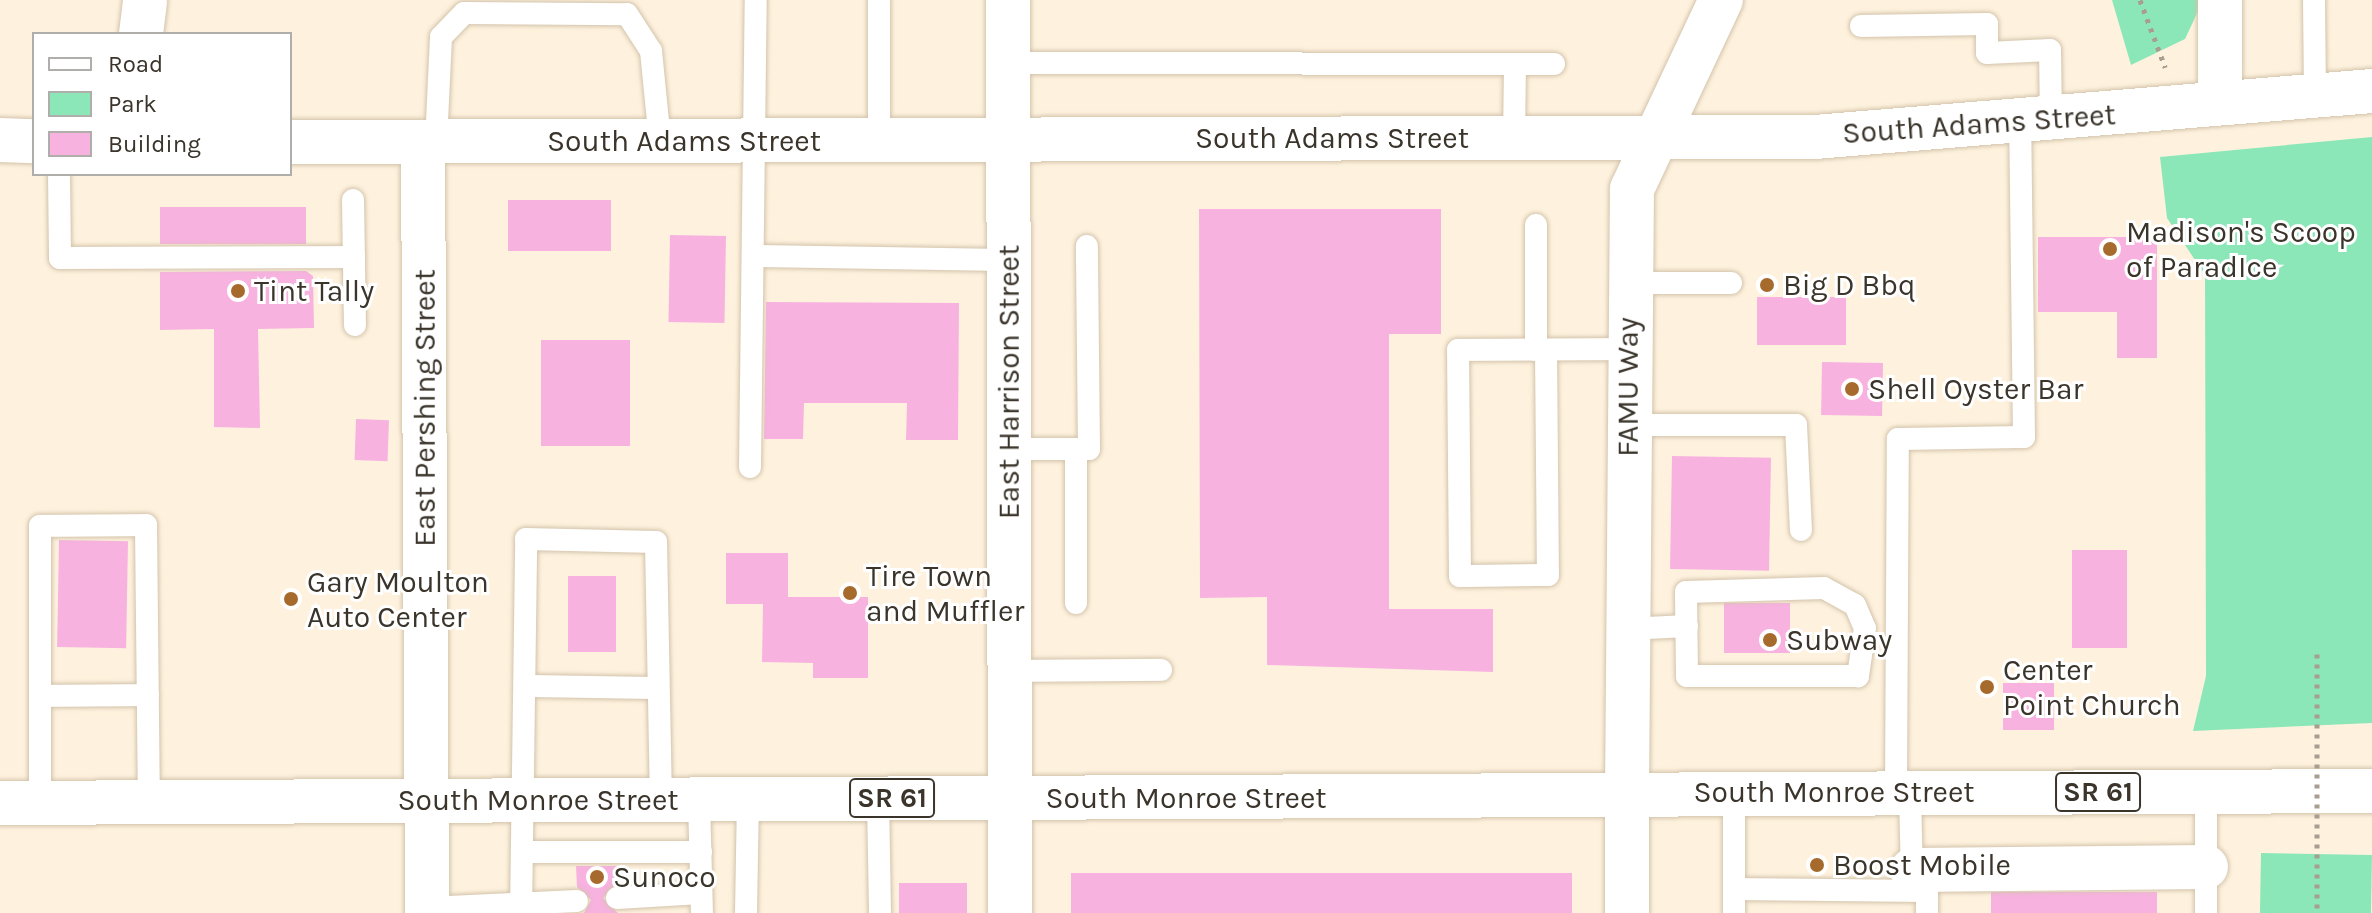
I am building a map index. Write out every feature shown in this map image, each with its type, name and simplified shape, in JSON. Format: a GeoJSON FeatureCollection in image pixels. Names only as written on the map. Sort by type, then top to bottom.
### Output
{"type":"FeatureCollection","features":[{"type":"Feature","properties":{"kind":"street"},"geometry":{"type":"LineString","coordinates":[[141,32],[145,0]]}},
{"type":"Feature","properties":{"kind":"street","name":"East Harrison Street"},"geometry":{"type":"LineString","coordinates":[[1008,0],[1010,913]]}},
{"type":"Feature","properties":{"kind":"street","name":"FAMU Way"},"geometry":{"type":"LineString","coordinates":[[1627,913],[1627,425],[1632,189],[1652,137],[1721,0]]}},
{"type":"Feature","properties":{"kind":"street"},"geometry":{"type":"LineString","coordinates":[[2220,0],[2220,102]]}},
{"type":"Feature","properties":{"kind":"street","name":"South Adams Street"},"geometry":{"type":"LineString","coordinates":[[292,142],[1652,137],[2036,123],[2220,102],[2372,91]]}},
{"type":"Feature","properties":{"kind":"street"},"geometry":{"type":"LineString","coordinates":[[0,140],[32,141]]}},
{"type":"Feature","properties":{"kind":"street","name":"East Pershing Street"},"geometry":{"type":"LineString","coordinates":[[427,910],[430,143]]}},
{"type":"Feature","properties":{"kind":"street","name":"South Monroe Street"},"geometry":{"type":"LineString","coordinates":[[20,802],[2372,791]]}},
{"type":"Feature","properties":{"kind":"street"},"geometry":{"type":"LineString","coordinates":[[1912,881],[2206,867]]}},
{"type":"Feature","properties":{"kind":"lane"},"geometry":{"type":"LineString","coordinates":[[750,467],[756,0]]}},
{"type":"Feature","properties":{"kind":"lane"},"geometry":{"type":"LineString","coordinates":[[879,0],[879,140]]}},
{"type":"Feature","properties":{"kind":"lane"},"geometry":{"type":"LineString","coordinates":[[2314,0],[2315,94]]}},
{"type":"Feature","properties":{"kind":"lane"},"geometry":{"type":"LineString","coordinates":[[430,143],[441,37],[464,13],[627,14],[651,51],[660,141]]}},
{"type":"Feature","properties":{"kind":"lane"},"geometry":{"type":"LineString","coordinates":[[1861,26],[1987,24],[1987,53],[2050,50],[2036,123],[2024,437],[1898,439],[1903,792],[1912,881]]}},
{"type":"Feature","properties":{"kind":"lane"},"geometry":{"type":"LineString","coordinates":[[1008,63],[1554,64]]}},
{"type":"Feature","properties":{"kind":"lane"},"geometry":{"type":"LineString","coordinates":[[1514,137],[1515,64]]}},
{"type":"Feature","properties":{"kind":"lane"},"geometry":{"type":"LineString","coordinates":[[59,176],[60,258],[354,257]]}},
{"type":"Feature","properties":{"kind":"lane"},"geometry":{"type":"LineString","coordinates":[[353,200],[355,325]]}},
{"type":"Feature","properties":{"kind":"lane"},"geometry":{"type":"LineString","coordinates":[[1536,225],[1541,350],[1548,575],[1460,576],[1458,350],[1541,350],[1628,349]]}},
{"type":"Feature","properties":{"kind":"lane"},"geometry":{"type":"LineString","coordinates":[[1010,449],[1089,449],[1087,246]]}},
{"type":"Feature","properties":{"kind":"lane"},"geometry":{"type":"LineString","coordinates":[[753,256],[1009,260]]}},
{"type":"Feature","properties":{"kind":"lane"},"geometry":{"type":"LineString","coordinates":[[1628,283],[1731,283]]}},
{"type":"Feature","properties":{"kind":"lane"},"geometry":{"type":"LineString","coordinates":[[1627,425],[1796,425],[1801,530]]}},
{"type":"Feature","properties":{"kind":"lane"},"geometry":{"type":"LineString","coordinates":[[1076,449],[1076,603]]}},
{"type":"Feature","properties":{"kind":"lane"},"geometry":{"type":"LineString","coordinates":[[20,802],[40,696],[40,526],[146,525],[149,802]]}},
{"type":"Feature","properties":{"kind":"lane"},"geometry":{"type":"LineString","coordinates":[[522,909],[526,539],[656,542],[658,688],[680,799],[701,852],[702,903],[617,898]]}},
{"type":"Feature","properties":{"kind":"lane"},"geometry":{"type":"LineString","coordinates":[[1824,588],[1855,605],[1865,628],[1858,676],[1687,676],[1687,626],[1686,592],[1824,588]]}},
{"type":"Feature","properties":{"kind":"lane"},"geometry":{"type":"LineString","coordinates":[[1627,629],[1687,626]]}},
{"type":"Feature","properties":{"kind":"lane"},"geometry":{"type":"LineString","coordinates":[[1010,671],[1161,670]]}},
{"type":"Feature","properties":{"kind":"lane"},"geometry":{"type":"LineString","coordinates":[[526,686],[658,688]]}},
{"type":"Feature","properties":{"kind":"lane"},"geometry":{"type":"LineString","coordinates":[[40,696],[148,695]]}},
{"type":"Feature","properties":{"kind":"lane"},"geometry":{"type":"LineString","coordinates":[[2206,791],[2206,913]]}},
{"type":"Feature","properties":{"kind":"lane"},"geometry":{"type":"LineString","coordinates":[[1734,792],[1734,913]]}},
{"type":"Feature","properties":{"kind":"lane"},"geometry":{"type":"LineString","coordinates":[[878,798],[880,913]]}},
{"type":"Feature","properties":{"kind":"lane"},"geometry":{"type":"LineString","coordinates":[[746,913],[748,799]]}},
{"type":"Feature","properties":{"kind":"lane"},"geometry":{"type":"LineString","coordinates":[[523,852],[701,852]]}},
{"type":"Feature","properties":{"kind":"lane"},"geometry":{"type":"LineString","coordinates":[[1734,889],[1912,881],[1927,891],[1927,913]]}},
{"type":"Feature","properties":{"kind":"lane"},"geometry":{"type":"LineString","coordinates":[[427,910],[522,909],[577,901]]}},
{"type":"Feature","properties":{"kind":"path"},"geometry":{"type":"LineString","coordinates":[[2140,0],[2165,65]]}},
{"type":"Feature","properties":{"kind":"path"},"geometry":{"type":"LineString","coordinates":[[2317,654],[2317,913]]}},
{"type":"Feature","properties":{"kind":"green space"},"geometry":{"type":"Polygon","coordinates":[[[2112,0],[2200,0],[2200,7],[2185,39],[2131,65],[2112,0]]]}},
{"type":"Feature","properties":{"kind":"green space"},"geometry":{"type":"Polygon","coordinates":[[[2372,137],[2372,723],[2193,731],[2206,676],[2205,275],[2167,218],[2160,157],[2372,137]]]}},
{"type":"Feature","properties":{"kind":"green space"},"geometry":{"type":"Polygon","coordinates":[[[2261,853],[2372,855],[2371,913],[2260,913],[2261,853]]]}},
{"type":"Feature","properties":{"kind":"building"},"geometry":{"type":"Polygon","coordinates":[[[508,200],[611,200],[611,251],[508,251],[508,200]]]}},
{"type":"Feature","properties":{"kind":"building"},"geometry":{"type":"Polygon","coordinates":[[[160,207],[306,207],[306,244],[160,244],[160,207]]]}},
{"type":"Feature","properties":{"kind":"building"},"geometry":{"type":"Polygon","coordinates":[[[1199,209],[1441,209],[1441,334],[1389,334],[1389,609],[1493,609],[1493,672],[1267,665],[1267,597],[1200,598],[1199,209]]]}},
{"type":"Feature","properties":{"kind":"building"},"geometry":{"type":"Polygon","coordinates":[[[670,235],[726,236],[724,323],[668,322],[670,235]]]}},
{"type":"Feature","properties":{"kind":"building"},"geometry":{"type":"Polygon","coordinates":[[[2038,237],[2157,237],[2157,358],[2117,358],[2117,312],[2038,312],[2038,237]]]}},
{"type":"Feature","properties":{"kind":"building"},"geometry":{"type":"Polygon","coordinates":[[[306,271],[313,276],[314,328],[258,329],[260,428],[214,427],[214,329],[160,330],[160,272],[306,271]]]}},
{"type":"Feature","properties":{"kind":"building"},"geometry":{"type":"Polygon","coordinates":[[[1757,297],[1846,297],[1846,345],[1757,345],[1757,297]]]}},
{"type":"Feature","properties":{"kind":"building"},"geometry":{"type":"Polygon","coordinates":[[[766,302],[959,303],[958,440],[906,440],[907,403],[804,403],[803,439],[764,439],[766,302]]]}},
{"type":"Feature","properties":{"kind":"building"},"geometry":{"type":"Polygon","coordinates":[[[541,340],[630,340],[630,446],[541,446],[541,340]]]}},
{"type":"Feature","properties":{"kind":"building","name":"Shell Oyster Bar"},"geometry":{"type":"Polygon","coordinates":[[[1822,362],[1883,363],[1882,416],[1821,415],[1822,362]]]}},
{"type":"Feature","properties":{"kind":"building"},"geometry":{"type":"Polygon","coordinates":[[[356,419],[389,420],[388,461],[355,460],[356,419]]]}},
{"type":"Feature","properties":{"kind":"building"},"geometry":{"type":"Polygon","coordinates":[[[1672,456],[1771,458],[1769,571],[1670,569],[1672,456]]]}},
{"type":"Feature","properties":{"kind":"building"},"geometry":{"type":"Polygon","coordinates":[[[59,540],[128,541],[126,648],[57,647],[59,540]]]}},
{"type":"Feature","properties":{"kind":"building"},"geometry":{"type":"Polygon","coordinates":[[[2072,550],[2127,550],[2127,648],[2072,648],[2072,550]]]}},
{"type":"Feature","properties":{"kind":"building"},"geometry":{"type":"Polygon","coordinates":[[[726,553],[788,553],[788,597],[868,597],[868,678],[813,678],[813,663],[762,662],[763,604],[726,604],[726,553]]]}},
{"type":"Feature","properties":{"kind":"building"},"geometry":{"type":"Polygon","coordinates":[[[568,576],[616,576],[616,652],[568,652],[568,576]]]}},
{"type":"Feature","properties":{"kind":"building"},"geometry":{"type":"Polygon","coordinates":[[[1724,603],[1790,603],[1790,653],[1724,653],[1724,603]]]}},
{"type":"Feature","properties":{"kind":"building"},"geometry":{"type":"Polygon","coordinates":[[[2003,683],[2054,683],[2054,730],[2003,730],[2003,683]]]}},
{"type":"Feature","properties":{"kind":"building","name":"Sunoco"},"geometry":{"type":"Polygon","coordinates":[[[576,866],[617,866],[617,884],[603,898],[618,913],[584,913],[591,900],[577,887],[576,866]]]}},
{"type":"Feature","properties":{"kind":"building"},"geometry":{"type":"Polygon","coordinates":[[[1071,873],[1572,873],[1572,913],[1071,913],[1071,873]]]}},
{"type":"Feature","properties":{"kind":"building"},"geometry":{"type":"Polygon","coordinates":[[[899,883],[967,883],[967,913],[899,913],[899,883]]]}},
{"type":"Feature","properties":{"kind":"building"},"geometry":{"type":"Polygon","coordinates":[[[1991,892],[2157,892],[2157,913],[1991,913],[1991,892]]]}},
{"type":"Feature","properties":{"kind":"place","name":"Madison's Scoop of ParadIce"},"geometry":{"type":"Point","coordinates":[2110,249]}},
{"type":"Feature","properties":{"kind":"place","name":"Big D Bbq"},"geometry":{"type":"Point","coordinates":[1767,285]}},
{"type":"Feature","properties":{"kind":"place","name":"Tint Tally"},"geometry":{"type":"Point","coordinates":[238,291]}},
{"type":"Feature","properties":{"kind":"place","name":"Shell Oyster Bar"},"geometry":{"type":"Point","coordinates":[1852,389]}},
{"type":"Feature","properties":{"kind":"place","name":"Tire Town and Muffler"},"geometry":{"type":"Point","coordinates":[850,593]}},
{"type":"Feature","properties":{"kind":"place","name":"Gary Moulton Auto Center"},"geometry":{"type":"Point","coordinates":[291,599]}},
{"type":"Feature","properties":{"kind":"place","name":"Subway"},"geometry":{"type":"Point","coordinates":[1770,640]}},
{"type":"Feature","properties":{"kind":"place","name":"Center Point Church"},"geometry":{"type":"Point","coordinates":[1987,687]}},
{"type":"Feature","properties":{"kind":"place","name":"Boost Mobile"},"geometry":{"type":"Point","coordinates":[1817,865]}},
{"type":"Feature","properties":{"kind":"place","name":"Sunoco"},"geometry":{"type":"Point","coordinates":[597,877]}}]}
